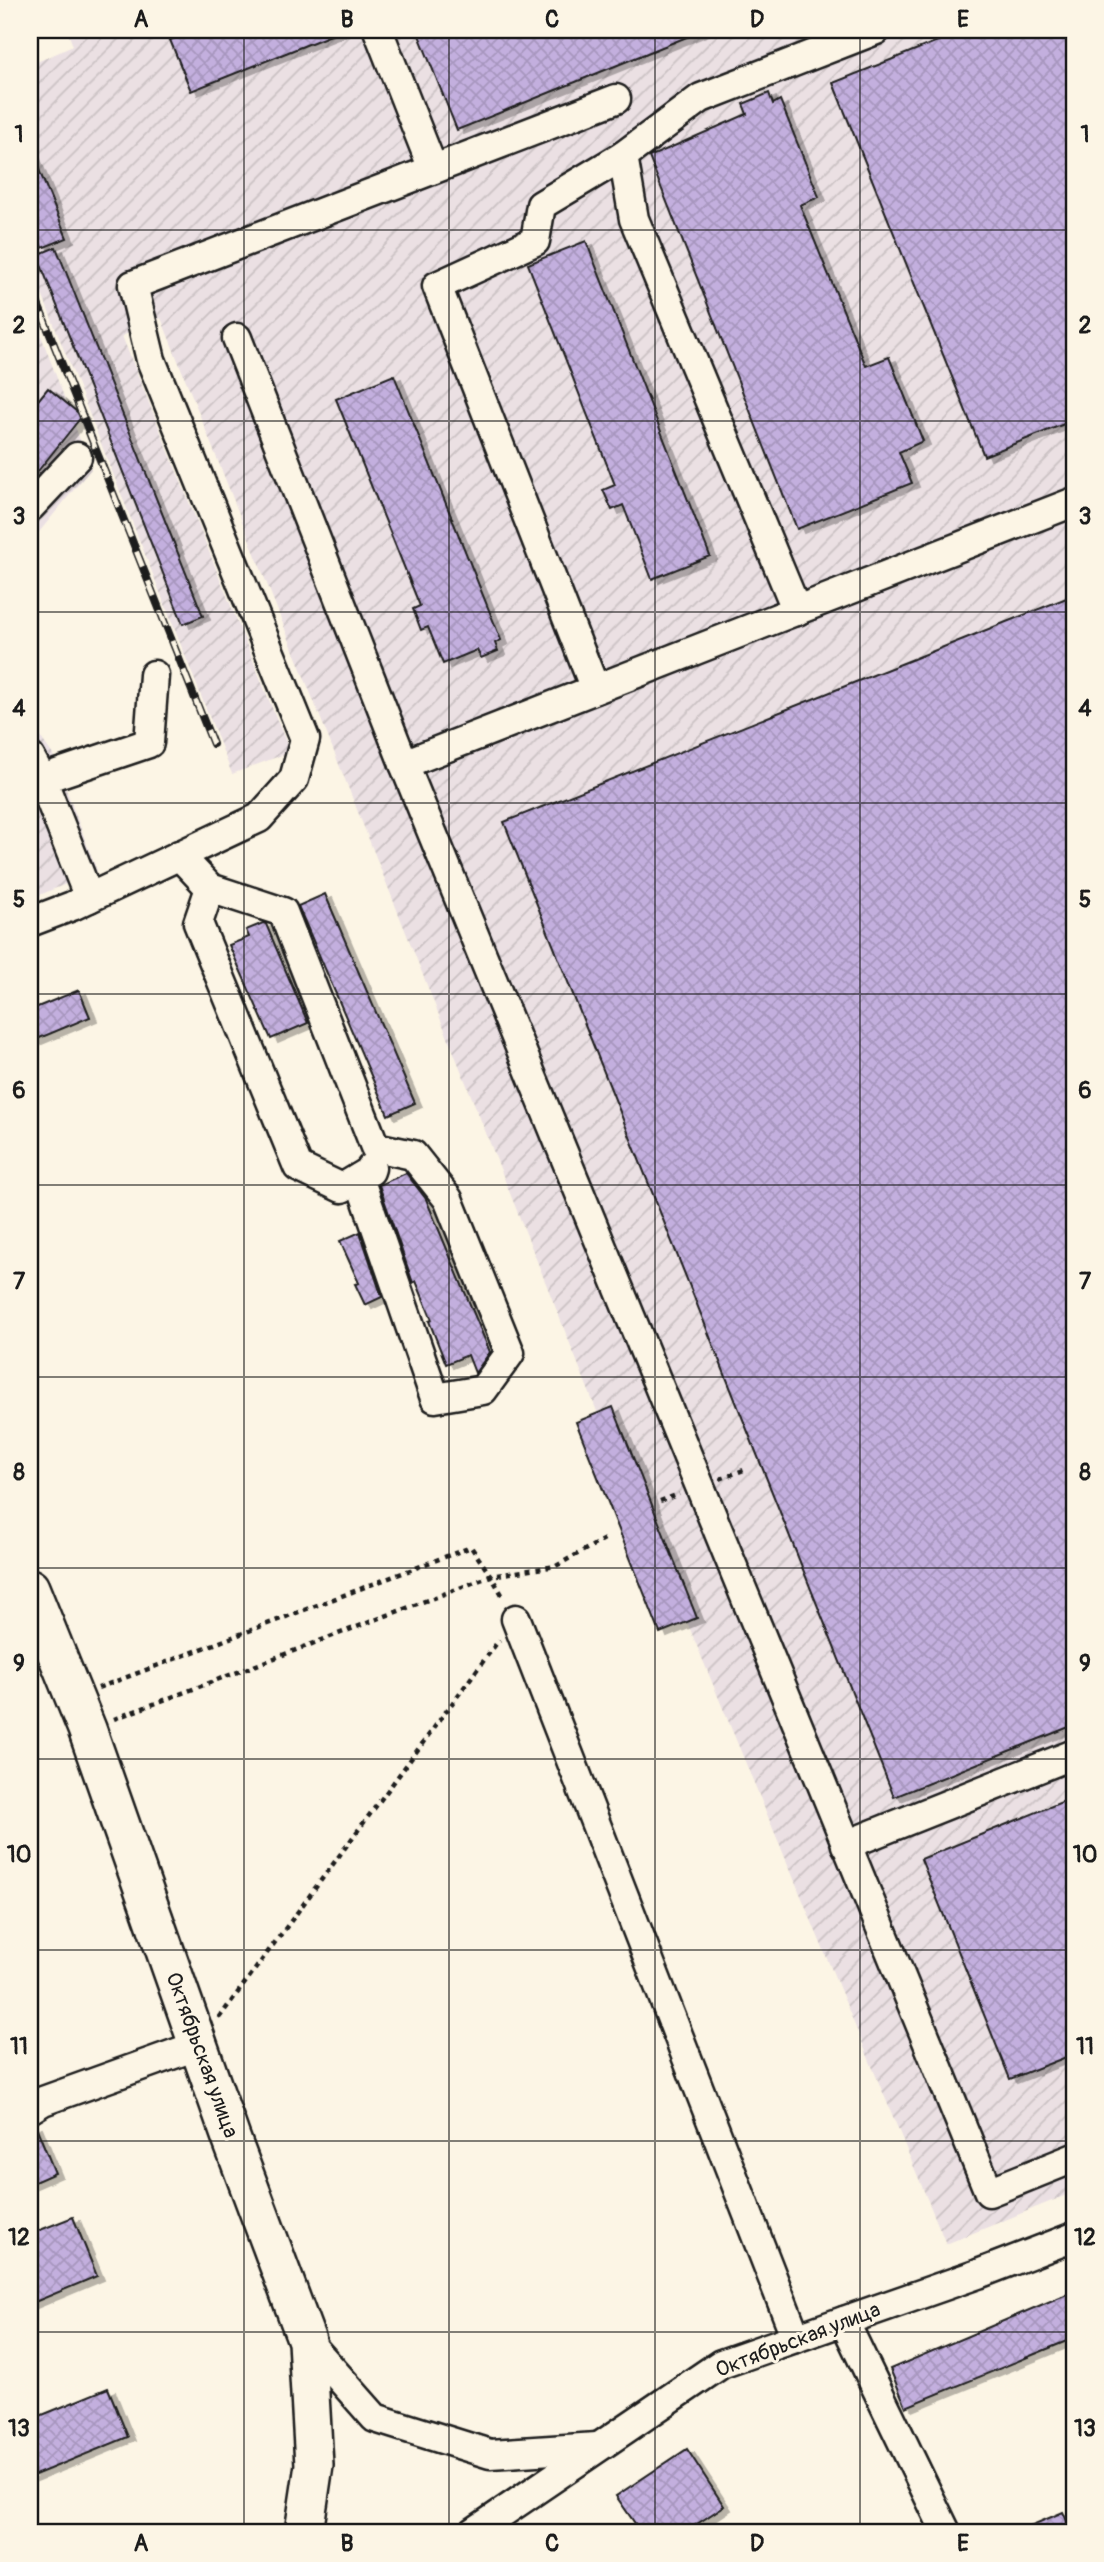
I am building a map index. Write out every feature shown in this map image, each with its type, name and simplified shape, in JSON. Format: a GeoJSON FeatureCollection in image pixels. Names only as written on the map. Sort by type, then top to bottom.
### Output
{"type":"FeatureCollection","features":[{"type":"Feature","properties":{"kind":"main road","name":"Октябрьская улица"},"geometry":{"type":"LineString","coordinates":[[30,1588],[81,1713],[198,2045],[307,2341],[314,2465],[304,2532]]}},
{"type":"Feature","properties":{"kind":"street"},"geometry":{"type":"LineString","coordinates":[[378,30],[433,169]]}},
{"type":"Feature","properties":{"kind":"street"},"geometry":{"type":"LineString","coordinates":[[595,689],[437,286],[535,241],[541,205],[623,156],[701,98],[876,30]]}},
{"type":"Feature","properties":{"kind":"street"},"geometry":{"type":"LineString","coordinates":[[30,922],[89,898],[259,818],[294,779],[305,739],[151,360],[134,285],[616,99]]}},
{"type":"Feature","properties":{"kind":"street"},"geometry":{"type":"LineString","coordinates":[[623,156],[634,219],[797,611]]}},
{"type":"Feature","properties":{"kind":"street"},"geometry":{"type":"LineString","coordinates":[[237,338],[404,764],[989,2192],[1074,2158]]}},
{"type":"Feature","properties":{"kind":"street"},"geometry":{"type":"LineString","coordinates":[[30,507],[77,457]]}},
{"type":"Feature","properties":{"kind":"street"},"geometry":{"type":"LineString","coordinates":[[404,764],[1074,502]]}},
{"type":"Feature","properties":{"kind":"street"},"geometry":{"type":"LineString","coordinates":[[89,898],[34,773],[149,743],[154,675]]}},
{"type":"Feature","properties":{"kind":"street"},"geometry":{"type":"LineString","coordinates":[[179,855],[211,888],[283,912],[375,1147],[370,1171],[342,1188],[298,1167],[198,923],[211,888]]}},
{"type":"Feature","properties":{"kind":"street"},"geometry":{"type":"LineString","coordinates":[[359,1178],[435,1398],[483,1390],[510,1353],[448,1199],[413,1155],[375,1147]]}},
{"type":"Feature","properties":{"kind":"street"},"geometry":{"type":"LineString","coordinates":[[516,1619],[796,2338]]}},
{"type":"Feature","properties":{"kind":"street"},"geometry":{"type":"LineString","coordinates":[[846,1846],[1074,1754]]}},
{"type":"Feature","properties":{"kind":"street"},"geometry":{"type":"LineString","coordinates":[[30,2109],[43,2101],[198,2045]]}},
{"type":"Feature","properties":{"kind":"street","name":"Октябрьская улица"},"geometry":{"type":"LineString","coordinates":[[474,2532],[721,2364],[1074,2237]]}},
{"type":"Feature","properties":{"kind":"street"},"geometry":{"type":"LineString","coordinates":[[844,2321],[946,2532]]}},
{"type":"Feature","properties":{"kind":"street"},"geometry":{"type":"LineString","coordinates":[[307,2341],[376,2418],[490,2454],[597,2447]]}},
{"type":"Feature","properties":{"kind":"path"},"geometry":{"type":"LineString","coordinates":[[81,1713],[491,1576],[556,1566],[608,1537]]}},
{"type":"Feature","properties":{"kind":"path"},"geometry":{"type":"LineString","coordinates":[[81,1713],[471,1547],[516,1619],[198,2045]]}},
{"type":"Feature","properties":{"kind":"shaded area"},"geometry":{"type":"Polygon","coordinates":[[[67,30],[1074,30],[1074,2192],[946,2244],[598,1414],[161,318],[122,336],[290,752],[232,774],[30,264],[30,113],[34,110],[30,99],[30,65],[73,46],[67,30]]]}},
{"type":"Feature","properties":{"kind":"shaded area"},"geometry":{"type":"Polygon","coordinates":[[[30,306],[91,469],[30,543],[30,306]]]}},
{"type":"Feature","properties":{"kind":"shaded area"},"geometry":{"type":"Polygon","coordinates":[[[30,722],[53,755],[97,871],[30,899],[30,722]]]}},
{"type":"Feature","properties":{"kind":"building"},"geometry":{"type":"Polygon","coordinates":[[[195,30],[341,31],[191,91],[170,40],[195,30]]]}},
{"type":"Feature","properties":{"kind":"building"},"geometry":{"type":"Polygon","coordinates":[[[417,30],[704,30],[457,130],[417,30]]]}},
{"type":"Feature","properties":{"kind":"building"},"geometry":{"type":"Polygon","coordinates":[[[965,30],[1070,30],[1074,40],[1074,420],[984,456],[833,83],[965,30]]]}},
{"type":"Feature","properties":{"kind":"building"},"geometry":{"type":"Polygon","coordinates":[[[769,93],[773,104],[780,100],[819,197],[800,205],[866,366],[889,357],[923,441],[899,452],[912,483],[797,529],[649,157],[747,114],[743,104],[769,93]]]}},
{"type":"Feature","properties":{"kind":"building"},"geometry":{"type":"Polygon","coordinates":[[[30,148],[67,238],[42,248],[30,217],[30,148]]]}},
{"type":"Feature","properties":{"kind":"building"},"geometry":{"type":"Polygon","coordinates":[[[586,241],[710,556],[652,579],[623,505],[612,510],[603,490],[615,485],[528,264],[586,241]]]}},
{"type":"Feature","properties":{"kind":"building"},"geometry":{"type":"Polygon","coordinates":[[[56,247],[203,616],[183,624],[37,255],[56,247]]]}},
{"type":"Feature","properties":{"kind":"building"},"geometry":{"type":"Polygon","coordinates":[[[394,375],[501,640],[495,643],[498,651],[481,658],[477,650],[443,664],[428,627],[421,630],[413,609],[420,606],[336,399],[394,375]]]}},
{"type":"Feature","properties":{"kind":"building"},"geometry":{"type":"Polygon","coordinates":[[[48,388],[82,416],[30,481],[30,410],[48,388]]]}},
{"type":"Feature","properties":{"kind":"building"},"geometry":{"type":"Polygon","coordinates":[[[1074,595],[1074,1725],[894,1797],[504,822],[1074,595]]]}},
{"type":"Feature","properties":{"kind":"building"},"geometry":{"type":"Polygon","coordinates":[[[325,894],[415,1103],[388,1115],[298,906],[325,894]]]}},
{"type":"Feature","properties":{"kind":"building"},"geometry":{"type":"Polygon","coordinates":[[[266,924],[308,1023],[271,1039],[229,945],[249,937],[246,930],[266,924]]]}},
{"type":"Feature","properties":{"kind":"building"},"geometry":{"type":"Polygon","coordinates":[[[79,990],[90,1017],[30,1042],[30,1010],[79,990]]]}},
{"type":"Feature","properties":{"kind":"building"},"geometry":{"type":"Polygon","coordinates":[[[406,1173],[426,1199],[490,1352],[475,1373],[468,1355],[446,1364],[429,1321],[432,1320],[416,1281],[413,1283],[379,1185],[406,1173]]]}},
{"type":"Feature","properties":{"kind":"building"},"geometry":{"type":"Polygon","coordinates":[[[360,1232],[382,1297],[365,1305],[355,1284],[359,1283],[340,1241],[360,1232]]]}},
{"type":"Feature","properties":{"kind":"building"},"geometry":{"type":"Polygon","coordinates":[[[613,1407],[697,1618],[660,1633],[576,1422],[613,1407]]]}},
{"type":"Feature","properties":{"kind":"building"},"geometry":{"type":"Polygon","coordinates":[[[1074,1797],[1074,2054],[1010,2079],[921,1859],[1074,1797]]]}},
{"type":"Feature","properties":{"kind":"building"},"geometry":{"type":"Polygon","coordinates":[[[35,2124],[55,2173],[30,2184],[30,2126],[35,2124]]]}},
{"type":"Feature","properties":{"kind":"building"},"geometry":{"type":"Polygon","coordinates":[[[73,2217],[97,2276],[30,2304],[30,2234],[73,2217]]]}},
{"type":"Feature","properties":{"kind":"building"},"geometry":{"type":"Polygon","coordinates":[[[1074,2291],[1074,2338],[906,2407],[890,2369],[1074,2291]]]}},
{"type":"Feature","properties":{"kind":"building"},"geometry":{"type":"Polygon","coordinates":[[[108,2388],[128,2437],[30,2477],[30,2420],[108,2388]]]}},
{"type":"Feature","properties":{"kind":"building"},"geometry":{"type":"Polygon","coordinates":[[[687,2449],[724,2506],[685,2532],[641,2532],[616,2496],[687,2449]]]}},
{"type":"Feature","properties":{"kind":"building"},"geometry":{"type":"Polygon","coordinates":[[[1063,2512],[1072,2532],[1016,2532],[1063,2512]]]}},
{"type":"Feature","properties":{"kind":"railway"},"geometry":{"type":"LineString","coordinates":[[30,284],[213,744]]}}]}
